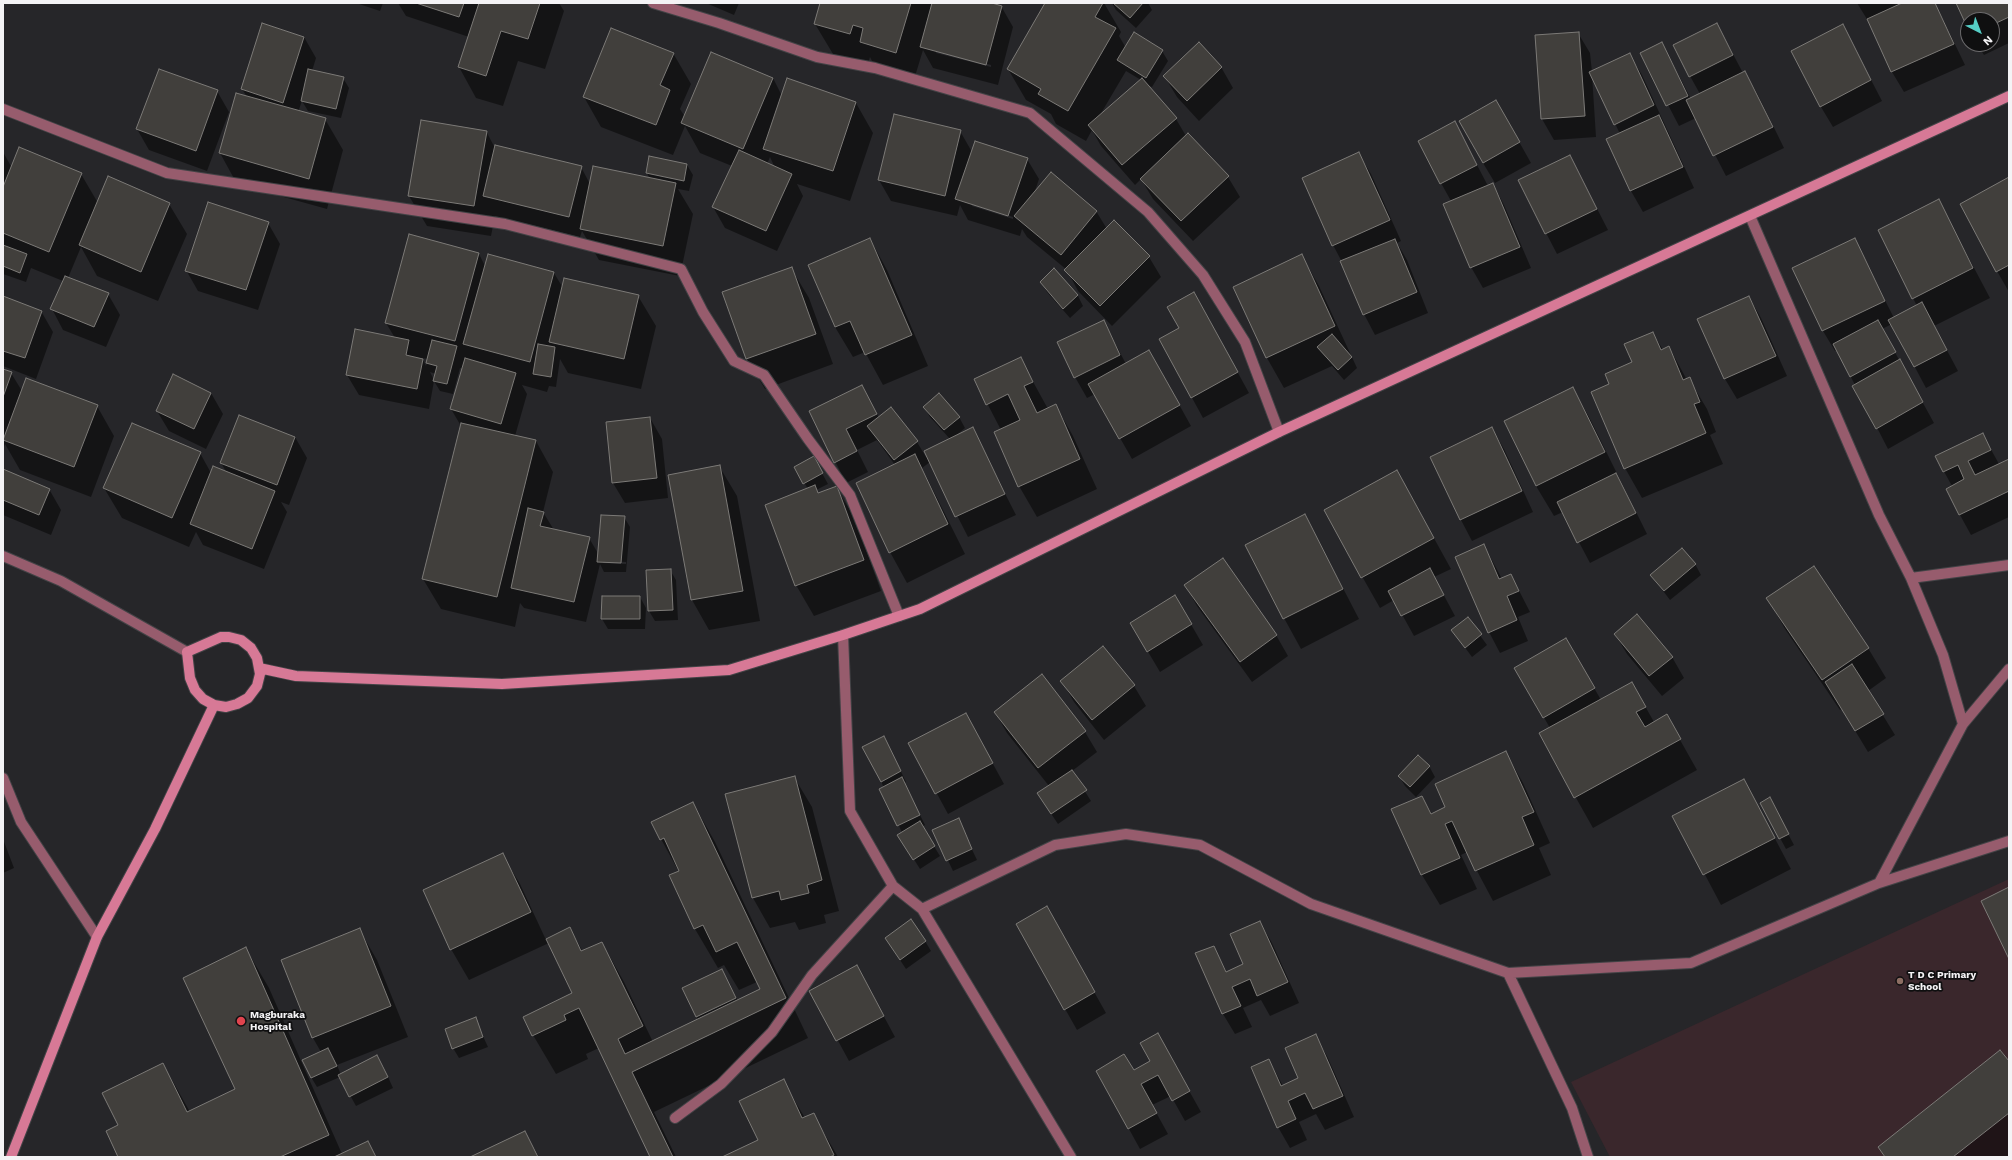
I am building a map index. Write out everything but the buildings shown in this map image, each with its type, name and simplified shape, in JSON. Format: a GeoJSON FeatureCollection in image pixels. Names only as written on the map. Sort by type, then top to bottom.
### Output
{"type":"FeatureCollection","features":[{"type":"Feature","properties":{"kind":"street"},"geometry":{"type":"LineString","coordinates":[[653,3],[719,23],[817,57],[875,68],[1030,113],[1148,212],[1203,275],[1245,342],[1279,432]]}},
{"type":"Feature","properties":{"kind":"street"},"geometry":{"type":"LineString","coordinates":[[259,668],[296,676],[502,684],[728,670],[843,635],[920,609],[1279,432],[2009,96]]}},
{"type":"Feature","properties":{"kind":"street"},"geometry":{"type":"LineString","coordinates":[[3,109],[167,173],[504,224],[681,269],[703,312],[734,361],[764,375],[808,439],[850,495],[899,616]]}},
{"type":"Feature","properties":{"kind":"street"},"geometry":{"type":"LineString","coordinates":[[1750,216],[1879,515],[1911,578],[1943,655],[1963,724]]}},
{"type":"Feature","properties":{"kind":"street"},"geometry":{"type":"LineString","coordinates":[[3,556],[61,581],[187,652]]}},
{"type":"Feature","properties":{"kind":"street"},"geometry":{"type":"LineString","coordinates":[[1911,578],[2009,565]]}},
{"type":"Feature","properties":{"kind":"street"},"geometry":{"type":"LineString","coordinates":[[843,635],[850,811],[893,886],[922,909],[1071,1157]]}},
{"type":"Feature","properties":{"kind":"street"},"geometry":{"type":"LineString","coordinates":[[229,637],[241,640],[251,648],[257,658],[259,668],[257,686],[248,698],[238,704],[226,707],[214,705],[203,699],[195,690],[190,678],[187,652],[200,647],[209,641],[229,637]]}},
{"type":"Feature","properties":{"kind":"street"},"geometry":{"type":"LineString","coordinates":[[1879,883],[1963,724],[2009,669]]}},
{"type":"Feature","properties":{"kind":"street"},"geometry":{"type":"LineString","coordinates":[[11,1157],[97,937],[155,829],[214,705]]}},
{"type":"Feature","properties":{"kind":"street"},"geometry":{"type":"LineString","coordinates":[[3,778],[21,822],[97,937]]}},
{"type":"Feature","properties":{"kind":"street"},"geometry":{"type":"LineString","coordinates":[[922,909],[1055,845],[1126,834],[1200,845],[1312,904],[1508,973],[1691,963],[1879,883],[2009,841]]}},
{"type":"Feature","properties":{"kind":"street"},"geometry":{"type":"LineString","coordinates":[[674,1118],[721,1084],[772,1032],[812,975],[893,886]]}},
{"type":"Feature","properties":{"kind":"street"},"geometry":{"type":"LineString","coordinates":[[1508,973],[1572,1108],[1588,1157]]}},
{"type":"Feature","properties":{"kind":"shaded area","name":"T D C Primary School"},"geometry":{"type":"Polygon","coordinates":[[[2009,879],[2009,1157],[1610,1157],[1571,1082],[2009,879]]]}},
{"type":"Feature","properties":{"kind":"place","name":"T D C Primary School"},"geometry":{"type":"Point","coordinates":[1900,981]}},
{"type":"Feature","properties":{"kind":"place","name":"Magburaka Hospital"},"geometry":{"type":"Point","coordinates":[241,1021]}}]}
